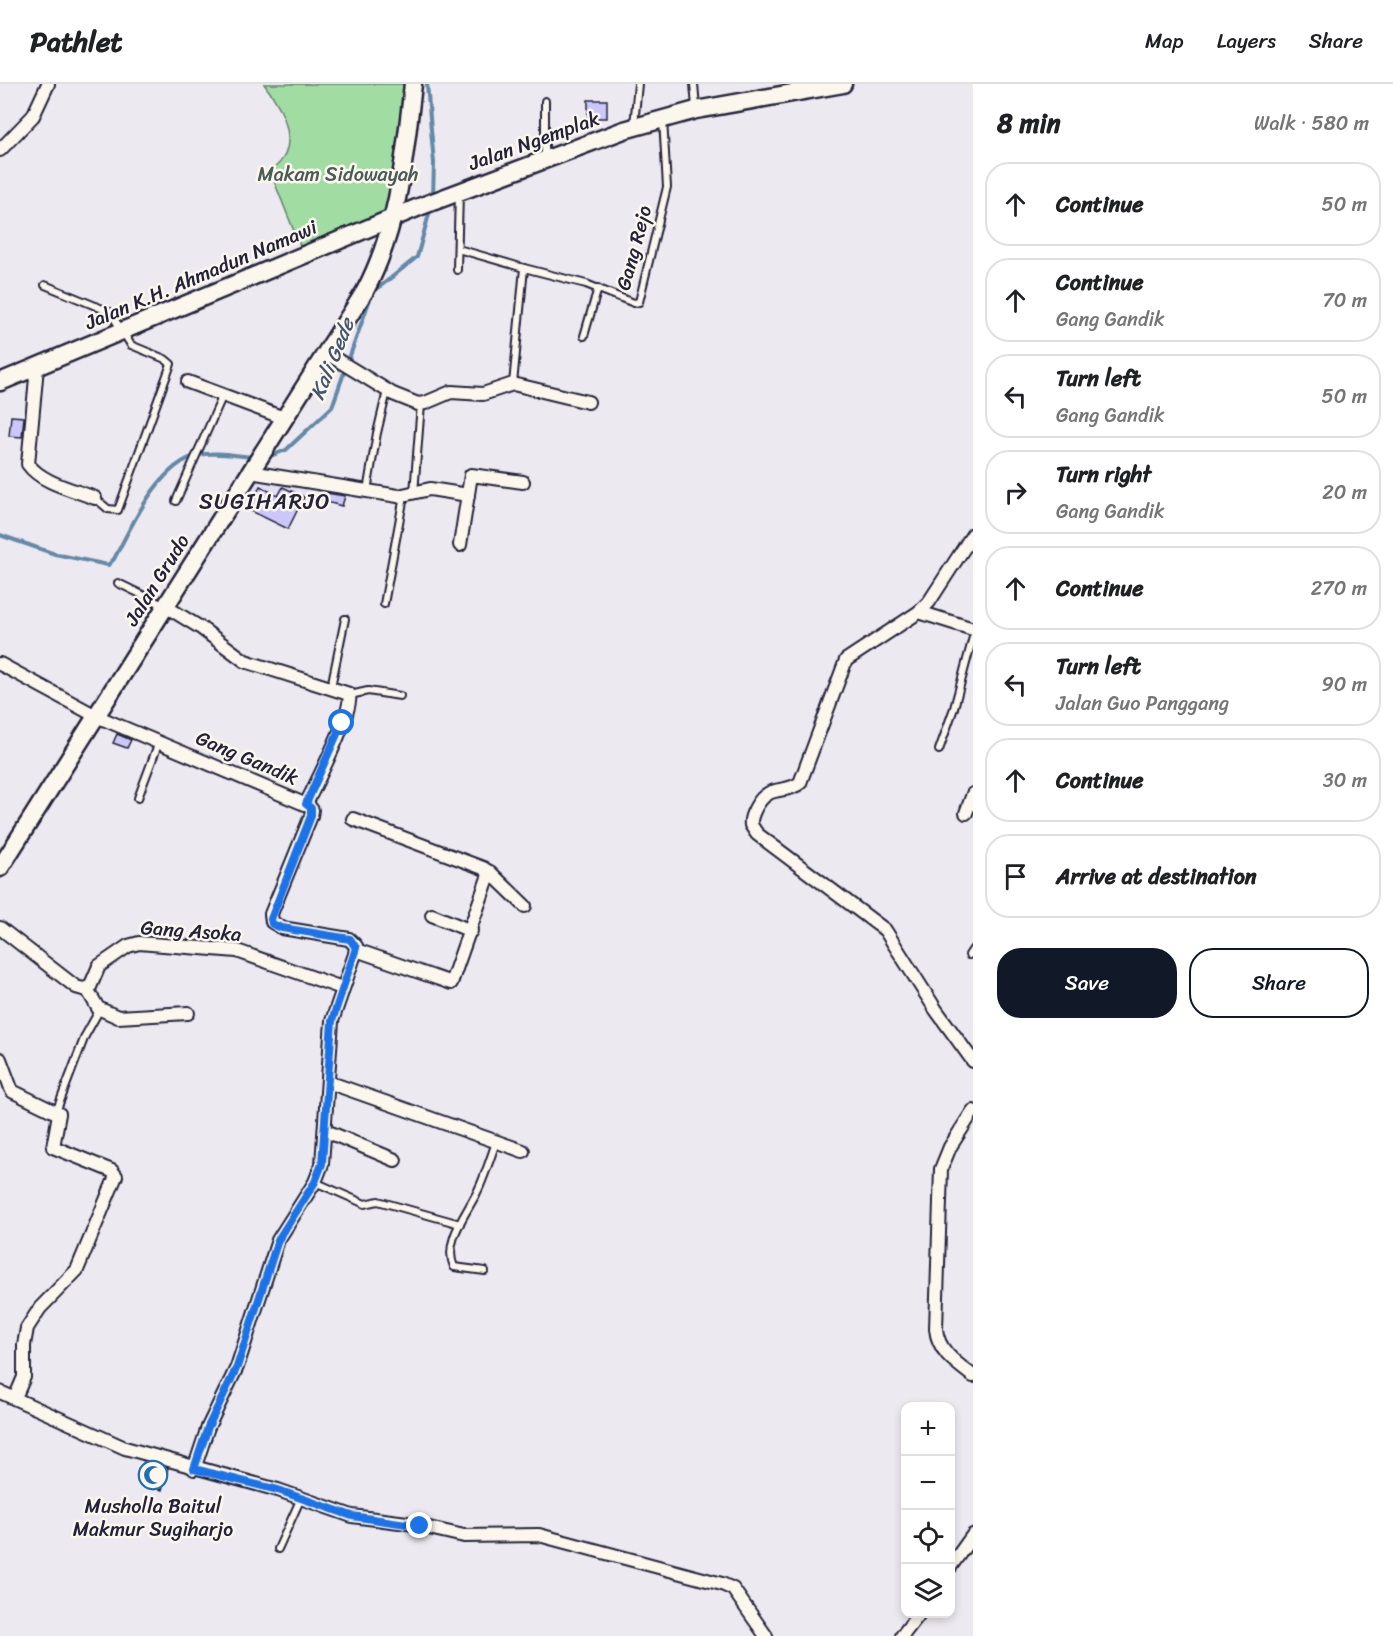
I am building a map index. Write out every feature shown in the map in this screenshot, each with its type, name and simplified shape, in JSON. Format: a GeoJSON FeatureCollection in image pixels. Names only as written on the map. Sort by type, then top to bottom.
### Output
{"type":"FeatureCollection","features":[{"type":"Feature","properties":{"kind":"street"},"geometry":{"type":"LineString","coordinates":[[0,150],[33,116],[48,84]]}},
{"type":"Feature","properties":{"kind":"street","name":"Jalan Grudo"},"geometry":{"type":"LineString","coordinates":[[0,868],[369,285],[393,217],[413,84]]}},
{"type":"Feature","properties":{"kind":"street","name":"Jalan Ngemplak"},"geometry":{"type":"LineString","coordinates":[[419,207],[634,127],[777,89],[843,84]]}},
{"type":"Feature","properties":{"kind":"street","name":"Jalan K.H. Ahmadun Namawi"},"geometry":{"type":"LineString","coordinates":[[0,382],[419,207]]}},
{"type":"Feature","properties":{"kind":"street"},"geometry":{"type":"LineString","coordinates":[[326,353],[387,391],[421,404],[449,392],[483,394],[513,384],[588,402]]}},
{"type":"Feature","properties":{"kind":"street"},"geometry":{"type":"LineString","coordinates":[[37,367],[28,464],[35,471],[53,481],[95,498]]}},
{"type":"Feature","properties":{"kind":"street"},"geometry":{"type":"LineString","coordinates":[[188,382],[284,418]]}},
{"type":"Feature","properties":{"kind":"street"},"geometry":{"type":"LineString","coordinates":[[257,461],[367,491],[409,494],[430,489],[468,495]]}},
{"type":"Feature","properties":{"kind":"street"},"geometry":{"type":"LineString","coordinates":[[460,545],[473,475],[523,482]]}},
{"type":"Feature","properties":{"kind":"street"},"geometry":{"type":"LineString","coordinates":[[973,534],[929,602],[919,612],[846,660],[800,784],[767,793],[759,802],[750,821],[757,834],[885,930],[936,1010],[973,1061]]}},
{"type":"Feature","properties":{"kind":"street"},"geometry":{"type":"LineString","coordinates":[[165,606],[201,628],[244,662],[331,687],[350,695],[342,723],[306,804]]}},
{"type":"Feature","properties":{"kind":"street"},"geometry":{"type":"LineString","coordinates":[[919,612],[973,630]]}},
{"type":"Feature","properties":{"kind":"street","name":"Gang Gandik"},"geometry":{"type":"LineString","coordinates":[[0,664],[96,716],[311,808],[311,816],[271,914],[272,922],[282,928],[350,939],[354,942],[356,950]]}},
{"type":"Feature","properties":{"kind":"street"},"geometry":{"type":"LineString","coordinates":[[966,813],[973,794]]}},
{"type":"Feature","properties":{"kind":"street"},"geometry":{"type":"LineString","coordinates":[[353,819],[455,856],[490,872],[525,906]]}},
{"type":"Feature","properties":{"kind":"street"},"geometry":{"type":"LineString","coordinates":[[194,1469],[208,1427],[237,1367],[278,1240],[315,1182],[322,1164],[332,1021],[356,950],[452,983],[490,872]]}},
{"type":"Feature","properties":{"kind":"street"},"geometry":{"type":"LineString","coordinates":[[432,915],[471,931]]}},
{"type":"Feature","properties":{"kind":"street"},"geometry":{"type":"LineString","coordinates":[[0,928],[76,987],[87,989],[99,1010],[123,1018],[188,1013]]}},
{"type":"Feature","properties":{"kind":"street","name":"Gang Asoka"},"geometry":{"type":"LineString","coordinates":[[87,989],[99,966],[128,946],[139,943],[237,951],[342,988]]}},
{"type":"Feature","properties":{"kind":"street"},"geometry":{"type":"LineString","coordinates":[[0,1059],[12,1091],[56,1112],[60,1118],[53,1147],[112,1172],[116,1179],[77,1270],[40,1308],[27,1328],[24,1345],[24,1377],[15,1398]]}},
{"type":"Feature","properties":{"kind":"street"},"geometry":{"type":"LineString","coordinates":[[328,1082],[523,1152]]}},
{"type":"Feature","properties":{"kind":"street"},"geometry":{"type":"LineString","coordinates":[[973,1111],[950,1147],[941,1169],[936,1329],[937,1338],[945,1352],[973,1376]]}},
{"type":"Feature","properties":{"kind":"street"},"geometry":{"type":"LineString","coordinates":[[326,1131],[395,1160]]}},
{"type":"Feature","properties":{"kind":"street"},"geometry":{"type":"LineString","coordinates":[[0,1392],[100,1439],[362,1518],[407,1523],[464,1536],[540,1535],[717,1582],[733,1589],[766,1636]]}},
{"type":"Feature","properties":{"kind":"street"},"geometry":{"type":"LineString","coordinates":[[953,1564],[973,1535]]}},
{"type":"Feature","properties":{"kind":"street"},"geometry":{"type":"LineString","coordinates":[[903,1636],[916,1618]]}},
{"type":"Feature","properties":{"kind":"lane"},"geometry":{"type":"LineString","coordinates":[[634,127],[638,84]]}},
{"type":"Feature","properties":{"kind":"lane"},"geometry":{"type":"LineString","coordinates":[[694,84],[696,110]]}},
{"type":"Feature","properties":{"kind":"lane"},"geometry":{"type":"LineString","coordinates":[[544,159],[545,101]]}},
{"type":"Feature","properties":{"kind":"lane","name":"Gang Rejo"},"geometry":{"type":"LineString","coordinates":[[458,249],[598,288],[634,303],[640,300],[667,187],[663,119]]}},
{"type":"Feature","properties":{"kind":"lane"},"geometry":{"type":"LineString","coordinates":[[455,193],[457,270]]}},
{"type":"Feature","properties":{"kind":"lane"},"geometry":{"type":"LineString","coordinates":[[513,384],[524,268]]}},
{"type":"Feature","properties":{"kind":"lane"},"geometry":{"type":"LineString","coordinates":[[45,285],[107,310],[115,316],[131,345],[165,359],[171,366],[118,510],[108,508],[95,498]]}},
{"type":"Feature","properties":{"kind":"lane"},"geometry":{"type":"LineString","coordinates":[[584,336],[598,288]]}},
{"type":"Feature","properties":{"kind":"lane"},"geometry":{"type":"LineString","coordinates":[[367,491],[387,391]]}},
{"type":"Feature","properties":{"kind":"lane"},"geometry":{"type":"LineString","coordinates":[[176,501],[223,395]]}},
{"type":"Feature","properties":{"kind":"lane"},"geometry":{"type":"LineString","coordinates":[[384,604],[409,494],[421,404]]}},
{"type":"Feature","properties":{"kind":"lane"},"geometry":{"type":"LineString","coordinates":[[118,583],[165,606]]}},
{"type":"Feature","properties":{"kind":"lane"},"geometry":{"type":"LineString","coordinates":[[331,687],[345,619]]}},
{"type":"Feature","properties":{"kind":"lane"},"geometry":{"type":"LineString","coordinates":[[939,750],[954,708],[973,637]]}},
{"type":"Feature","properties":{"kind":"lane"},"geometry":{"type":"LineString","coordinates":[[350,695],[368,691],[400,696]]}},
{"type":"Feature","properties":{"kind":"lane"},"geometry":{"type":"LineString","coordinates":[[138,798],[159,742]]}},
{"type":"Feature","properties":{"kind":"lane"},"geometry":{"type":"LineString","coordinates":[[56,1112],[85,1036],[99,1010]]}},
{"type":"Feature","properties":{"kind":"lane"},"geometry":{"type":"LineString","coordinates":[[484,1271],[453,1267],[454,1238],[481,1185],[496,1142]]}},
{"type":"Feature","properties":{"kind":"lane"},"geometry":{"type":"LineString","coordinates":[[315,1182],[367,1204],[378,1201],[460,1224]]}},
{"type":"Feature","properties":{"kind":"lane"},"geometry":{"type":"LineString","coordinates":[[278,1549],[301,1498]]}},
{"type":"Feature","properties":{"kind":"shaded area"},"geometry":{"type":"Polygon","coordinates":[[[252,476],[310,486],[288,530],[235,504],[252,476]]]}},
{"type":"Feature","properties":{"kind":"green space","name":"Makam Sidowayah"},"geometry":{"type":"Polygon","coordinates":[[[264,84],[407,84],[390,200],[382,215],[302,251],[270,171],[280,162],[286,152],[288,140],[283,116],[264,84]]]}},
{"type":"Feature","properties":{"kind":"building"},"geometry":{"type":"Polygon","coordinates":[[[588,100],[607,100],[607,118],[588,118],[588,100]]]}},
{"type":"Feature","properties":{"kind":"building"},"geometry":{"type":"Polygon","coordinates":[[[11,416],[24,417],[22,437],[9,436],[11,416]]]}},
{"type":"Feature","properties":{"kind":"building"},"geometry":{"type":"Polygon","coordinates":[[[260,486],[278,496],[283,487],[304,497],[288,529],[249,510],[260,486]]]}},
{"type":"Feature","properties":{"kind":"building"},"geometry":{"type":"Polygon","coordinates":[[[326,493],[345,496],[342,506],[323,501],[326,493]]]}},
{"type":"Feature","properties":{"kind":"building"},"geometry":{"type":"Polygon","coordinates":[[[117,734],[131,740],[127,748],[113,743],[117,734]]]}},
{"type":"Feature","properties":{"kind":"building","name":"Musholla Baitul Makmur Sugiharjo"},"geometry":{"type":"Polygon","coordinates":[[[144,1462],[168,1468],[162,1490],[138,1482],[144,1462]]]}},
{"type":"Feature","properties":{"kind":"waterway","name":"Kali Gede"},"geometry":{"type":"LineString","coordinates":[[427,84],[434,163],[433,197]]}},
{"type":"Feature","properties":{"kind":"waterway","name":"Kali Gede"},"geometry":{"type":"LineString","coordinates":[[268,457],[286,450],[332,407],[372,293],[417,257],[431,207]]}},
{"type":"Feature","properties":{"kind":"waterway","name":"Kali Gede"},"geometry":{"type":"LineString","coordinates":[[0,535],[55,554],[108,565],[114,559],[148,498],[171,470],[185,460],[199,455],[254,457]]}},
{"type":"Feature","properties":{"kind":"place","name":"Musholla Baitul Makmur Sugiharjo"},"geometry":{"type":"Point","coordinates":[153,1475]}},
{"type":"Feature","properties":{"kind":"district","name":"SUGIHARJO"},"geometry":{"type":"Point","coordinates":[265,501]}},
{"type":"Feature","properties":{"kind":"route"},"geometry":{"type":"LineString","coordinates":[[342,723],[306,804],[311,808],[311,816],[271,914],[272,924],[278,927],[350,939],[356,948],[332,1021],[322,1164],[315,1182],[278,1240],[237,1367],[204,1436],[194,1469],[278,1490],[352,1516],[420,1526]]}}]}
